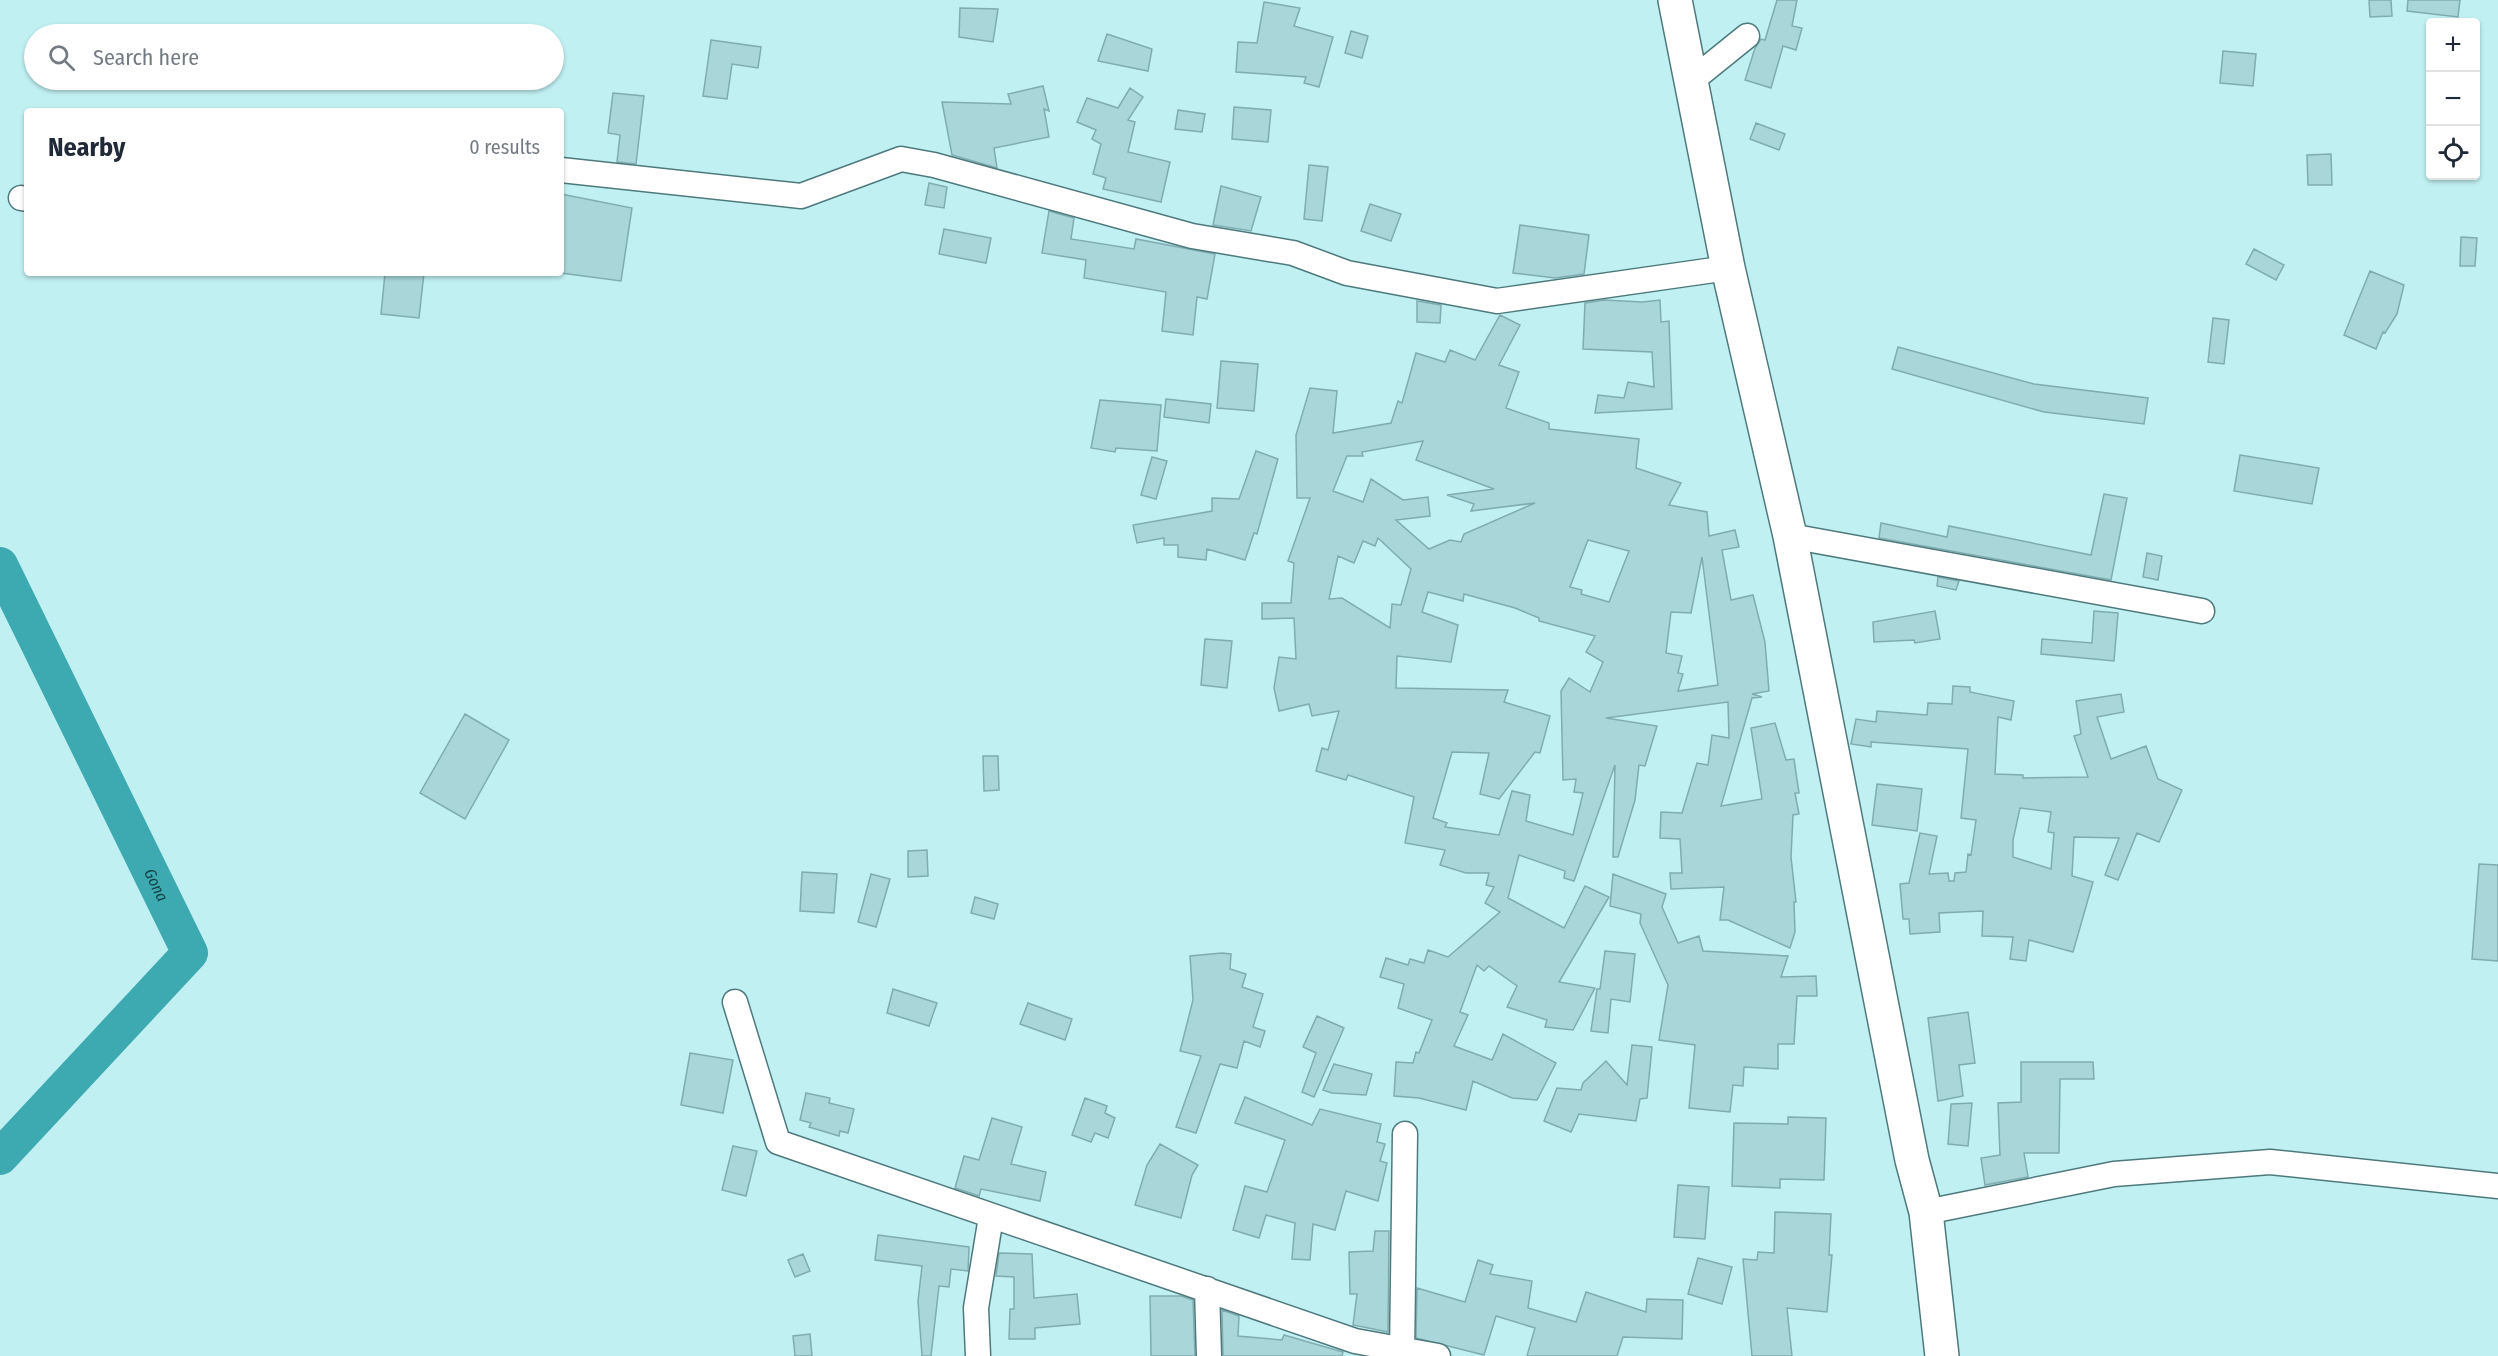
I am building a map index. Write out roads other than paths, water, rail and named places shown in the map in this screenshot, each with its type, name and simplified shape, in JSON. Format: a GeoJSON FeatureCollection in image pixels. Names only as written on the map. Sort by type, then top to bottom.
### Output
{"type":"FeatureCollection","features":[{"type":"Feature","properties":{"kind":"highway"},"geometry":{"type":"LineString","coordinates":[[1675,0],[1728,268],[1790,536],[1912,1160],[1926,1212],[1942,1356]]}},
{"type":"Feature","properties":{"kind":"street"},"geometry":{"type":"LineString","coordinates":[[1690,82],[1747,36]]}},
{"type":"Feature","properties":{"kind":"street"},"geometry":{"type":"LineString","coordinates":[[564,170],[801,196],[901,159],[934,165],[1192,236],[1293,253],[1347,273],[1497,301],[1728,268]]}},
{"type":"Feature","properties":{"kind":"street"},"geometry":{"type":"LineString","coordinates":[[1790,536],[2202,611]]}},
{"type":"Feature","properties":{"kind":"street"},"geometry":{"type":"LineString","coordinates":[[735,1002],[778,1142],[1355,1341],[1402,1354],[1438,1356]]}},
{"type":"Feature","properties":{"kind":"street"},"geometry":{"type":"LineString","coordinates":[[1402,1354],[1405,1134]]}},
{"type":"Feature","properties":{"kind":"street"},"geometry":{"type":"LineString","coordinates":[[1926,1212],[2114,1173],[2270,1162],[2498,1186]]}},
{"type":"Feature","properties":{"kind":"street"},"geometry":{"type":"LineString","coordinates":[[978,1356],[976,1308],[992,1217]]}},
{"type":"Feature","properties":{"kind":"street"},"geometry":{"type":"LineString","coordinates":[[1207,1289],[1209,1356]]}},
{"type":"Feature","properties":{"kind":"waterway","name":"Gona"},"geometry":{"type":"LineString","coordinates":[[0,565],[190,953],[0,1157]]}}]}
